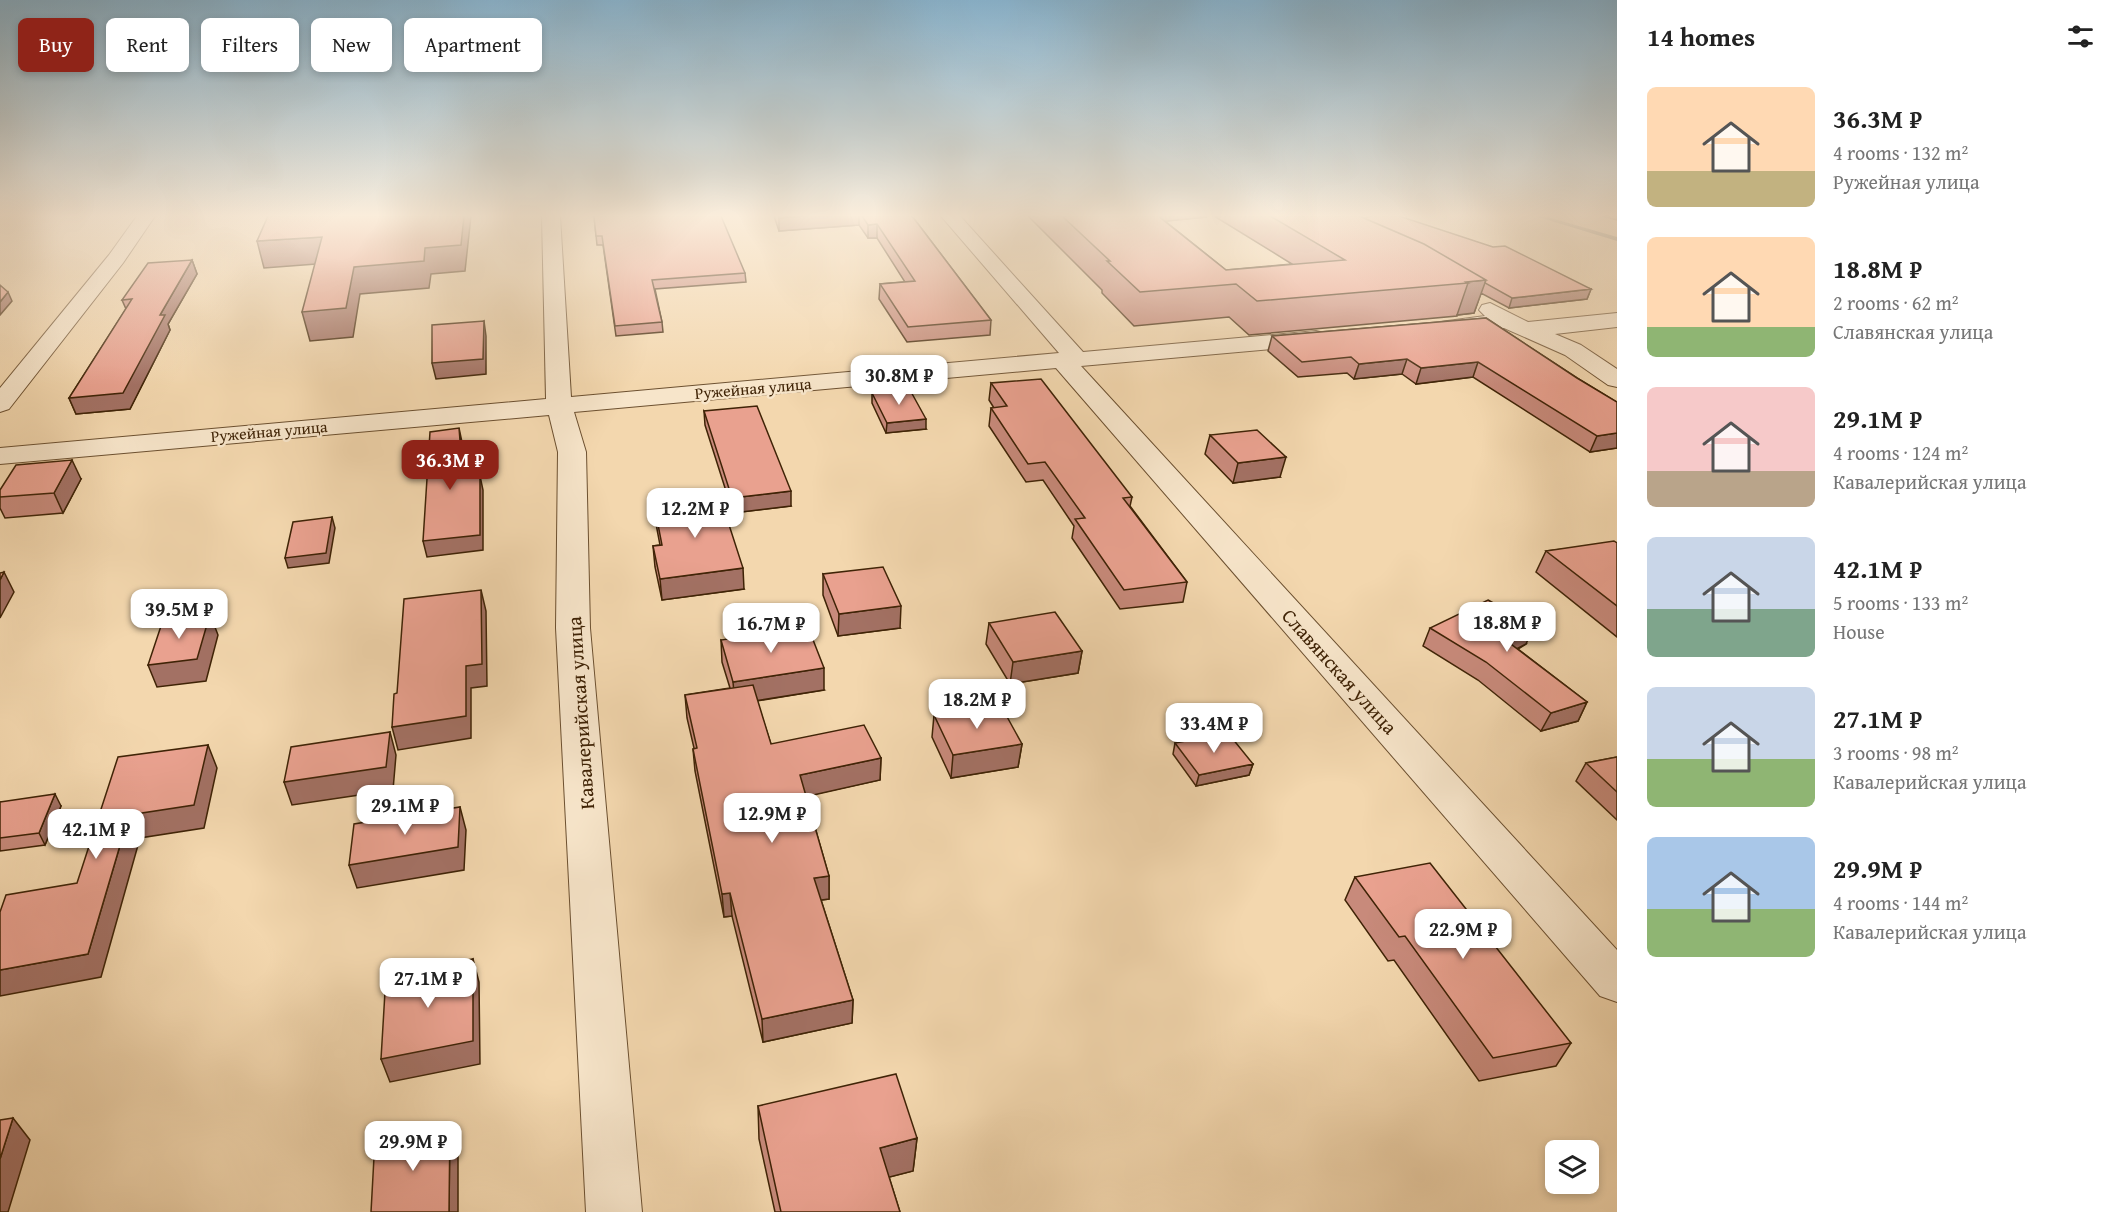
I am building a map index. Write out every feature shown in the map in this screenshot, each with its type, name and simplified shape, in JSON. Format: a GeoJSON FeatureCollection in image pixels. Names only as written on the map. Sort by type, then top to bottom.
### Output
{"type":"FeatureCollection","features":[{"type":"Feature","properties":{"kind":"street"},"geometry":{"type":"LineString","coordinates":[[0,404],[106,273]]}},
{"type":"Feature","properties":{"kind":"street","name":"Кавалерийская улица"},"geometry":{"type":"LineString","coordinates":[[553,273],[559,405],[572,452],[573,628],[614,1212]]}},
{"type":"Feature","properties":{"kind":"street","name":"Славянская улица"},"geometry":{"type":"LineString","coordinates":[[997,273],[1070,360],[1617,982]]}},
{"type":"Feature","properties":{"kind":"street"},"geometry":{"type":"LineString","coordinates":[[1472,299],[1517,325],[1573,350],[1617,380]]}},
{"type":"Feature","properties":{"kind":"street"},"geometry":{"type":"LineString","coordinates":[[1424,329],[1517,325],[1575,326],[1617,320]]}},
{"type":"Feature","properties":{"kind":"street","name":"Ружейная улица"},"geometry":{"type":"LineString","coordinates":[[0,456],[1340,336]]}},
{"type":"Feature","properties":{"kind":"building"},"geometry":{"type":"Polygon","coordinates":[[[141,273],[185,273],[160,315],[165,315],[123,393],[69,398],[132,299],[122,300],[141,273]]]}},
{"type":"Feature","properties":{"kind":"building"},"geometry":{"type":"Polygon","coordinates":[[[313,273],[353,273],[346,308],[302,312],[313,273]]]}},
{"type":"Feature","properties":{"kind":"building"},"geometry":{"type":"Polygon","coordinates":[[[607,273],[745,273],[652,280],[662,322],[615,326],[607,273]]]}},
{"type":"Feature","properties":{"kind":"building"},"geometry":{"type":"Polygon","coordinates":[[[909,273],[955,273],[991,320],[908,327],[880,284],[915,281],[909,273]]]}},
{"type":"Feature","properties":{"kind":"building"},"geometry":{"type":"Polygon","coordinates":[[[1119,273],[1473,273],[1486,280],[1257,301],[1236,284],[1140,292],[1119,273]]]}},
{"type":"Feature","properties":{"kind":"building"},"geometry":{"type":"Polygon","coordinates":[[[1473,273],[1558,273],[1591,289],[1512,298],[1485,283],[1486,280],[1473,273]]]}},
{"type":"Feature","properties":{"kind":"building"},"geometry":{"type":"Polygon","coordinates":[[[0,285],[8,292],[0,302],[0,285]]]}},
{"type":"Feature","properties":{"kind":"building"},"geometry":{"type":"Polygon","coordinates":[[[1486,318],[1617,402],[1617,433],[1597,436],[1478,362],[1421,368],[1407,359],[1359,364],[1351,357],[1302,362],[1272,336],[1486,318]]]}},
{"type":"Feature","properties":{"kind":"building"},"geometry":{"type":"Polygon","coordinates":[[[484,321],[483,359],[432,363],[432,325],[484,321]]]}},
{"type":"Feature","properties":{"kind":"building"},"geometry":{"type":"Polygon","coordinates":[[[1041,379],[1132,497],[1123,498],[1187,582],[1124,590],[1075,519],[1085,518],[1045,462],[1028,464],[991,408],[1007,406],[991,383],[1041,379]]]}},
{"type":"Feature","properties":{"kind":"building"},"geometry":{"type":"Polygon","coordinates":[[[910,390],[926,419],[887,423],[872,393],[910,390]]]}},
{"type":"Feature","properties":{"kind":"building"},"geometry":{"type":"Polygon","coordinates":[[[757,406],[791,491],[732,498],[704,411],[757,406]]]}},
{"type":"Feature","properties":{"kind":"building"},"geometry":{"type":"Polygon","coordinates":[[[459,428],[463,478],[480,476],[480,535],[423,541],[430,432],[459,428]]]}},
{"type":"Feature","properties":{"kind":"building"},"geometry":{"type":"Polygon","coordinates":[[[1257,430],[1286,457],[1238,463],[1210,435],[1257,430]]]}},
{"type":"Feature","properties":{"kind":"building"},"geometry":{"type":"Polygon","coordinates":[[[72,460],[54,493],[0,497],[0,490],[16,465],[72,460]]]}},
{"type":"Feature","properties":{"kind":"building"},"geometry":{"type":"Polygon","coordinates":[[[720,497],[743,568],[660,579],[653,546],[662,545],[654,504],[720,497]]]}},
{"type":"Feature","properties":{"kind":"building"},"geometry":{"type":"Polygon","coordinates":[[[332,517],[326,553],[285,558],[293,522],[332,517]]]}},
{"type":"Feature","properties":{"kind":"building"},"geometry":{"type":"Polygon","coordinates":[[[1614,541],[1617,543],[1617,606],[1546,551],[1614,541]]]}},
{"type":"Feature","properties":{"kind":"building"},"geometry":{"type":"Polygon","coordinates":[[[883,567],[901,606],[839,614],[823,574],[883,567]]]}},
{"type":"Feature","properties":{"kind":"building"},"geometry":{"type":"Polygon","coordinates":[[[481,590],[482,664],[466,666],[466,716],[392,727],[394,694],[397,693],[404,599],[481,590]]]}},
{"type":"Feature","properties":{"kind":"building"},"geometry":{"type":"Polygon","coordinates":[[[1488,600],[1534,626],[1507,641],[1587,702],[1551,713],[1486,662],[1430,628],[1488,600]]]}},
{"type":"Feature","properties":{"kind":"building"},"geometry":{"type":"Polygon","coordinates":[[[1055,612],[1082,651],[1013,662],[989,623],[1055,612]]]}},
{"type":"Feature","properties":{"kind":"building"},"geometry":{"type":"Polygon","coordinates":[[[210,614],[197,659],[148,665],[163,620],[210,614]]]}},
{"type":"Feature","properties":{"kind":"building"},"geometry":{"type":"Polygon","coordinates":[[[808,627],[824,668],[733,682],[721,640],[808,627]]]}},
{"type":"Feature","properties":{"kind":"building"},"geometry":{"type":"Polygon","coordinates":[[[753,685],[771,744],[864,725],[881,758],[800,775],[829,876],[814,878],[853,1000],[762,1019],[730,893],[722,894],[693,749],[697,748],[685,695],[753,685]]]}},
{"type":"Feature","properties":{"kind":"building"},"geometry":{"type":"Polygon","coordinates":[[[1000,704],[1022,744],[953,755],[934,715],[1000,704]]]}},
{"type":"Feature","properties":{"kind":"building"},"geometry":{"type":"Polygon","coordinates":[[[390,732],[386,767],[284,782],[291,747],[390,732]]]}},
{"type":"Feature","properties":{"kind":"building"},"geometry":{"type":"Polygon","coordinates":[[[1228,733],[1253,764],[1199,775],[1175,743],[1228,733]]]}},
{"type":"Feature","properties":{"kind":"building"},"geometry":{"type":"Polygon","coordinates":[[[208,745],[194,805],[129,815],[88,954],[0,970],[0,912],[6,895],[77,883],[118,757],[208,745]]]}},
{"type":"Feature","properties":{"kind":"building"},"geometry":{"type":"Polygon","coordinates":[[[1617,757],[1617,792],[1586,763],[1617,757]]]}},
{"type":"Feature","properties":{"kind":"building"},"geometry":{"type":"Polygon","coordinates":[[[55,794],[39,833],[0,838],[0,802],[55,794]]]}},
{"type":"Feature","properties":{"kind":"building"},"geometry":{"type":"Polygon","coordinates":[[[460,807],[458,847],[349,865],[354,824],[460,807]]]}},
{"type":"Feature","properties":{"kind":"building"},"geometry":{"type":"Polygon","coordinates":[[[1430,863],[1571,1043],[1493,1058],[1405,936],[1399,937],[1355,877],[1430,863]]]}},
{"type":"Feature","properties":{"kind":"building"},"geometry":{"type":"Polygon","coordinates":[[[473,959],[473,1041],[381,1059],[386,975],[473,959]]]}},
{"type":"Feature","properties":{"kind":"building"},"geometry":{"type":"Polygon","coordinates":[[[896,1074],[917,1138],[880,1148],[900,1212],[781,1212],[758,1106],[896,1074]]]}},
{"type":"Feature","properties":{"kind":"building"},"geometry":{"type":"Polygon","coordinates":[[[13,1118],[0,1159],[0,1120],[13,1118]]]}},
{"type":"Feature","properties":{"kind":"building"},"geometry":{"type":"Polygon","coordinates":[[[450,1123],[449,1212],[371,1212],[375,1139],[450,1123]]]}}]}
